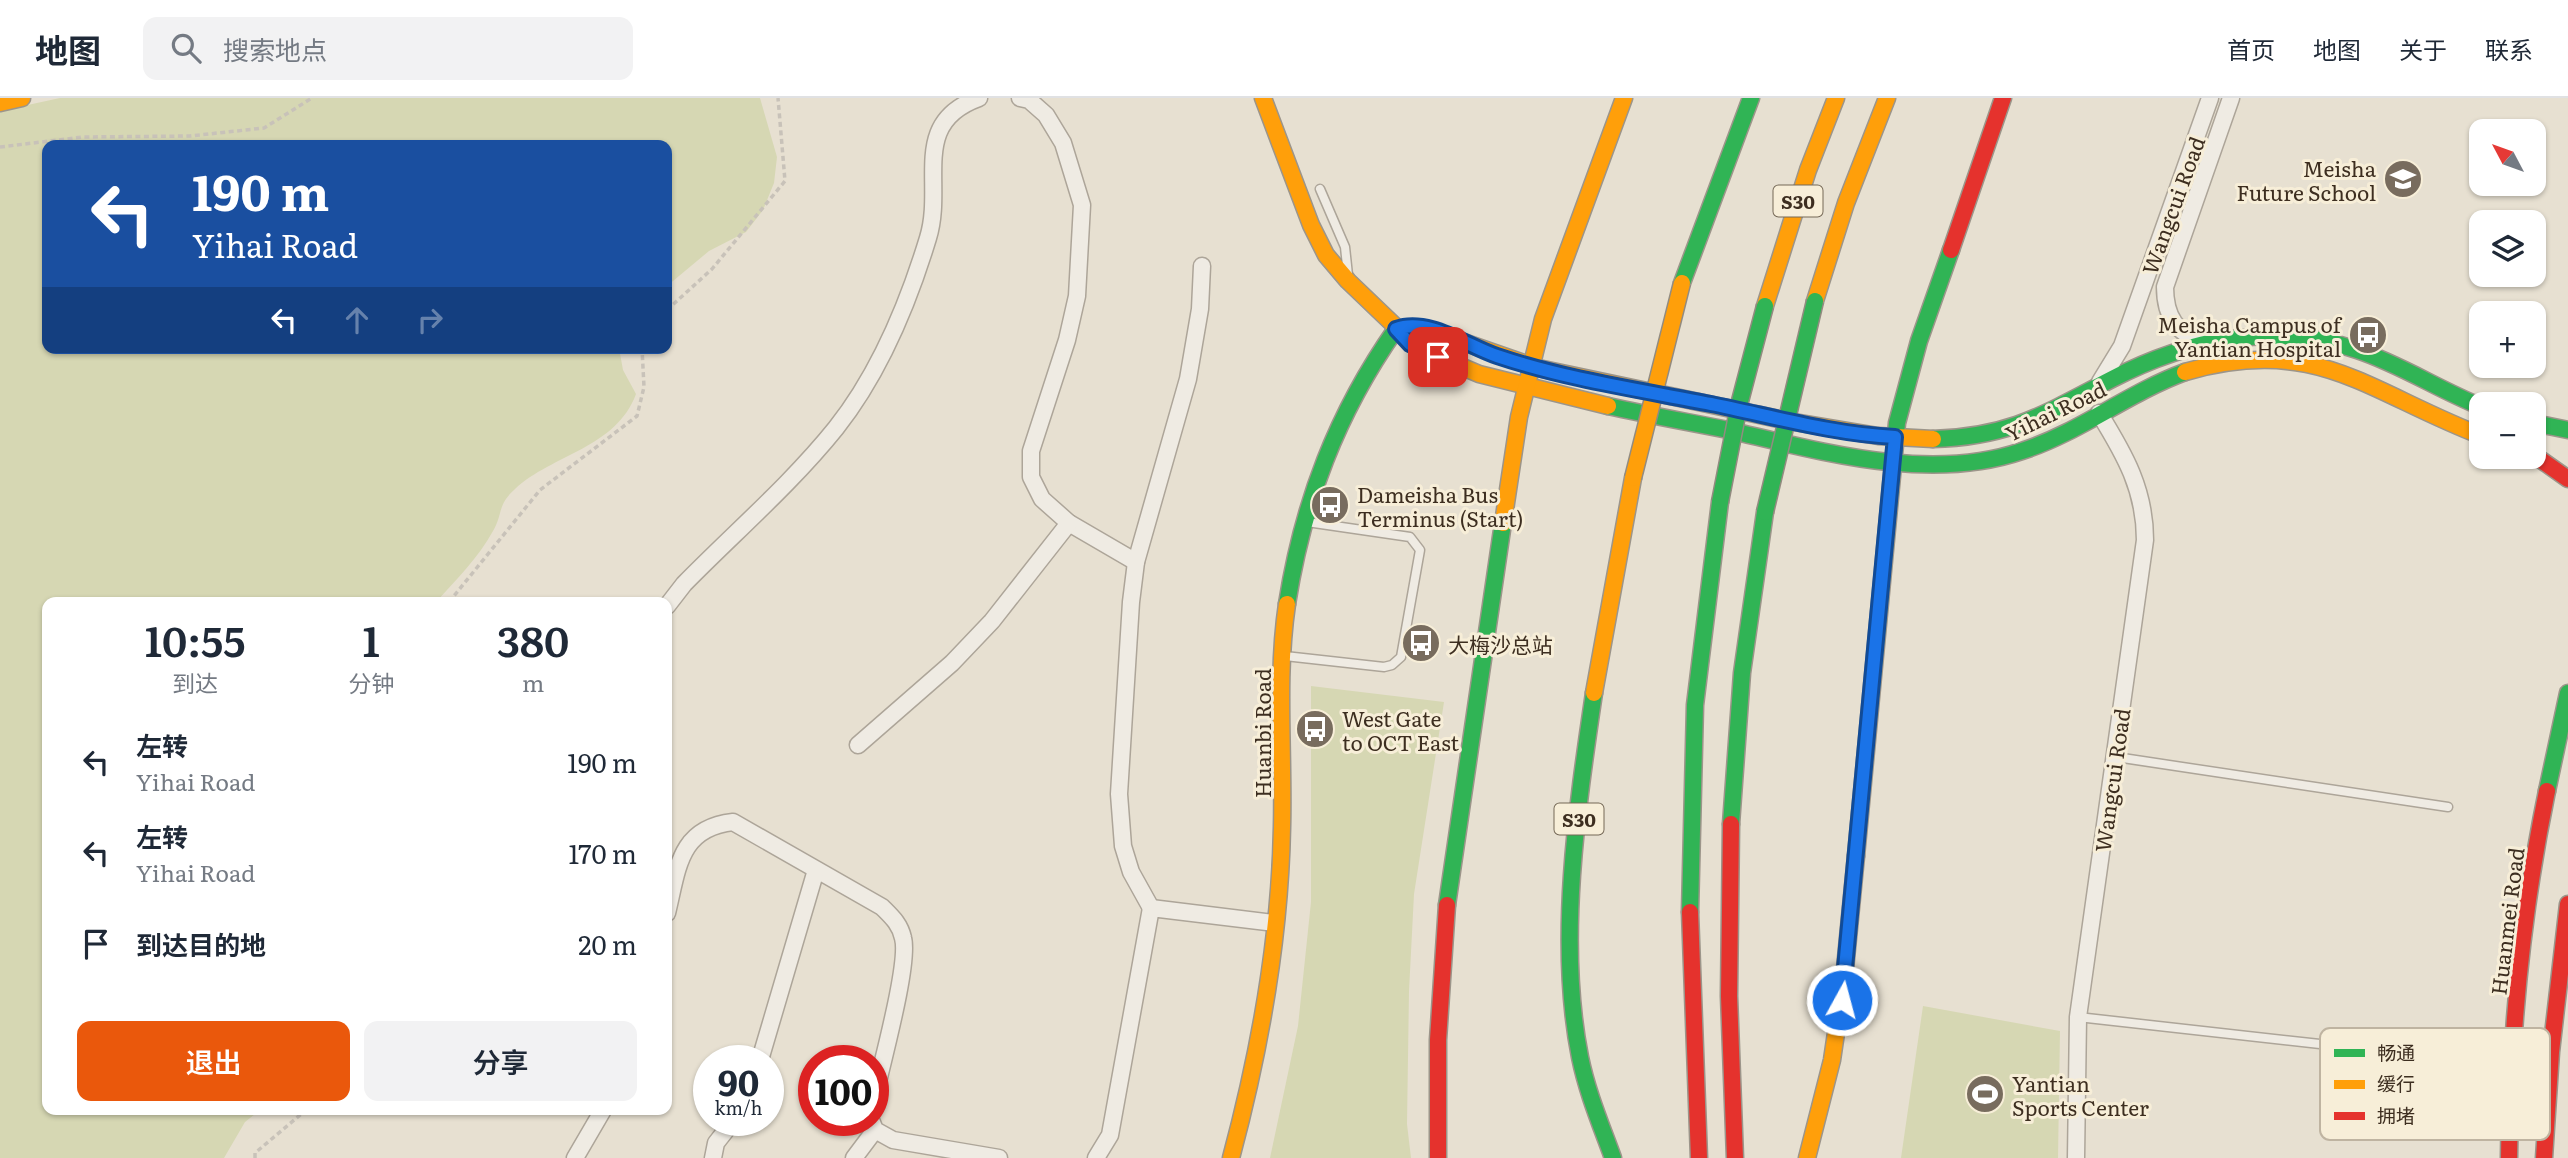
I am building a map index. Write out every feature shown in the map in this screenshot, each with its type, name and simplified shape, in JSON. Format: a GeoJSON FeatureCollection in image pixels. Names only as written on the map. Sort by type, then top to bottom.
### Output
{"type":"FeatureCollection","features":[{"type":"Feature","properties":{"kind":"main road"},"geometry":{"type":"LineString","coordinates":[[0,103],[22,98]]}},
{"type":"Feature","properties":{"kind":"main road"},"geometry":{"type":"LineString","coordinates":[[1263,98],[1311,225],[1326,255],[1396,329]]}},
{"type":"Feature","properties":{"kind":"main road"},"geometry":{"type":"LineString","coordinates":[[1438,1158],[1439,1027],[1450,863],[1525,388],[1553,290],[1625,98]]}},
{"type":"Feature","properties":{"kind":"main road","name":"S30"},"geometry":{"type":"LineString","coordinates":[[1613,1158],[1593,1106],[1580,1058],[1570,965],[1584,751],[1602,629],[1633,478],[1682,283],[1751,98]]}},
{"type":"Feature","properties":{"kind":"main road","name":"S30"},"geometry":{"type":"LineString","coordinates":[[1699,1158],[1690,889],[1693,747],[1703,617],[1720,502],[1739,405],[1765,306],[1808,170],[1836,98]]}},
{"type":"Feature","properties":{"kind":"main road"},"geometry":{"type":"LineString","coordinates":[[1735,1158],[1729,994],[1732,776],[1741,660],[1765,512],[1815,301],[1846,203],[1887,98]]}},
{"type":"Feature","properties":{"kind":"main road"},"geometry":{"type":"LineString","coordinates":[[1807,1158],[1832,1060],[1844,979],[1895,437],[1919,341],[2003,98]]}},
{"type":"Feature","properties":{"kind":"main road","name":"Yihai Road"},"geometry":{"type":"LineString","coordinates":[[1396,329],[1405,326],[1423,327],[1530,366],[1837,430],[1895,437],[1953,437],[2005,430],[2049,413],[2163,354],[2204,342],[2266,336],[2333,342],[2381,357],[2469,401]]}},
{"type":"Feature","properties":{"kind":"main road","name":"Yihai Road"},"geometry":{"type":"LineString","coordinates":[[1396,329],[1418,348],[1479,374],[1525,388],[1845,455],[1892,461],[1953,463],[2009,456],[2043,443],[2185,371],[2228,361],[2275,359],[2330,368],[2469,430]]}},
{"type":"Feature","properties":{"kind":"main road","name":"Huanbi Road"},"geometry":{"type":"LineString","coordinates":[[1231,1158],[1256,1050],[1274,923],[1282,828],[1282,655],[1291,578],[1303,522],[1324,457],[1380,349],[1396,329]]}},
{"type":"Feature","properties":{"kind":"main road"},"geometry":{"type":"LineString","coordinates":[[2546,425],[2568,430]]}},
{"type":"Feature","properties":{"kind":"main road"},"geometry":{"type":"LineString","coordinates":[[2546,456],[2568,459]]}},
{"type":"Feature","properties":{"kind":"main road"},"geometry":{"type":"LineString","coordinates":[[2546,463],[2568,480]]}},
{"type":"Feature","properties":{"kind":"main road","name":"Huanmei Road"},"geometry":{"type":"LineString","coordinates":[[2514,1028],[2526,910],[2553,759],[2568,693]]}},
{"type":"Feature","properties":{"kind":"main road"},"geometry":{"type":"LineString","coordinates":[[2550,1067],[2568,904]]}},
{"type":"Feature","properties":{"kind":"main road","name":"Huanmei Road"},"geometry":{"type":"LineString","coordinates":[[2509,1158],[2510,1140]]}},
{"type":"Feature","properties":{"kind":"main road"},"geometry":{"type":"LineString","coordinates":[[2544,1158],[2545,1140]]}},
{"type":"Feature","properties":{"kind":"street"},"geometry":{"type":"LineString","coordinates":[[672,600],[684,584],[811,457],[858,396],[907,297],[928,237],[933,216],[936,132],[957,106],[979,98]]}},
{"type":"Feature","properties":{"kind":"street"},"geometry":{"type":"LineString","coordinates":[[1020,98],[1028,100],[1046,115],[1063,143],[1082,205],[1077,296],[1067,340],[1031,451],[1031,477],[1042,499],[1069,523],[1136,562]]}},
{"type":"Feature","properties":{"kind":"street","name":"Wangcui Road"},"geometry":{"type":"LineString","coordinates":[[2096,387],[2122,346],[2210,98]]}},
{"type":"Feature","properties":{"kind":"street","name":"Wangcui Road"},"geometry":{"type":"LineString","coordinates":[[2204,342],[2191,338],[2175,326],[2165,300],[2165,288],[2231,98]]}},
{"type":"Feature","properties":{"kind":"street"},"geometry":{"type":"LineString","coordinates":[[1096,1158],[1110,1135],[1151,908],[1131,872],[1123,846],[1119,794],[1136,562],[1188,379],[1200,309],[1202,266]]}},
{"type":"Feature","properties":{"kind":"street","name":"Wangcui Road"},"geometry":{"type":"LineString","coordinates":[[2076,1158],[2078,1017],[2116,757],[2145,522],[2136,477],[2099,414]]}},
{"type":"Feature","properties":{"kind":"street"},"geometry":{"type":"LineString","coordinates":[[858,745],[952,663],[984,629],[1069,523]]}},
{"type":"Feature","properties":{"kind":"street"},"geometry":{"type":"LineString","coordinates":[[672,893],[680,860],[693,838],[712,824],[733,822],[882,907],[897,921],[904,940],[902,968],[885,1045]]}},
{"type":"Feature","properties":{"kind":"street"},"geometry":{"type":"LineString","coordinates":[[764,1045],[816,870]]}},
{"type":"Feature","properties":{"kind":"street"},"geometry":{"type":"LineString","coordinates":[[1151,908],[1274,923]]}},
{"type":"Feature","properties":{"kind":"street"},"geometry":{"type":"LineString","coordinates":[[575,1158],[600,1115]]}},
{"type":"Feature","properties":{"kind":"street"},"geometry":{"type":"LineString","coordinates":[[713,1158],[716,1143],[721,1136]]}},
{"type":"Feature","properties":{"kind":"street"},"geometry":{"type":"LineString","coordinates":[[854,1158],[867,1136]]}},
{"type":"Feature","properties":{"kind":"street"},"geometry":{"type":"LineString","coordinates":[[888,1136],[893,1140],[999,1158]]}},
{"type":"Feature","properties":{"kind":"lane"},"geometry":{"type":"LineString","coordinates":[[1320,189],[1348,257],[1348,281]]}},
{"type":"Feature","properties":{"kind":"lane"},"geometry":{"type":"LineString","coordinates":[[1282,655],[1384,667],[1396,663],[1401,657],[1420,550],[1410,537],[1303,522]]}},
{"type":"Feature","properties":{"kind":"lane"},"geometry":{"type":"LineString","coordinates":[[2116,757],[2448,807]]}},
{"type":"Feature","properties":{"kind":"lane"},"geometry":{"type":"LineString","coordinates":[[2078,1017],[2320,1044]]}},
{"type":"Feature","properties":{"kind":"path"},"geometry":{"type":"LineString","coordinates":[[58,140],[83,137],[190,136],[264,128],[312,98]]}},
{"type":"Feature","properties":{"kind":"path"},"geometry":{"type":"LineString","coordinates":[[672,305],[712,269],[785,181],[778,98]]}},
{"type":"Feature","properties":{"kind":"path"},"geometry":{"type":"LineString","coordinates":[[0,147],[42,142]]}},
{"type":"Feature","properties":{"kind":"path"},"geometry":{"type":"LineString","coordinates":[[453,597],[540,491],[637,416],[644,387],[642,354]]}},
{"type":"Feature","properties":{"kind":"path"},"geometry":{"type":"LineString","coordinates":[[255,1158],[255,1153],[300,1115]]}},
{"type":"Feature","properties":{"kind":"green space"},"geometry":{"type":"Polygon","coordinates":[[[60,98],[760,98],[777,157],[774,183],[763,210],[746,232],[709,251],[672,282],[672,140],[42,140],[42,354],[620,354],[623,370],[636,394],[627,412],[599,439],[530,477],[509,495],[481,550],[441,597],[42,597],[42,1115],[254,1115],[245,1122],[224,1158],[0,1158],[0,111],[60,98]]]}},
{"type":"Feature","properties":{"kind":"green space"},"geometry":{"type":"Polygon","coordinates":[[[1311,686],[1444,702],[1414,894],[1407,1124],[1411,1158],[1270,1158],[1298,1026],[1311,902],[1311,686]]]}},
{"type":"Feature","properties":{"kind":"green space","name":"Yantian Sports Center"},"geometry":{"type":"Polygon","coordinates":[[[1923,1006],[2060,1031],[2058,1158],[1901,1158],[1923,1006]]]}},
{"type":"Feature","properties":{"kind":"traffic: fast"},"geometry":{"type":"LineString","coordinates":[[1682,283],[1751,98]]}},
{"type":"Feature","properties":{"kind":"traffic: fast"},"geometry":{"type":"LineString","coordinates":[[1856,856],[1897,423],[1919,341],[1951,250]]}},
{"type":"Feature","properties":{"kind":"traffic: fast"},"geometry":{"type":"LineString","coordinates":[[1765,512],[1815,301]]}},
{"type":"Feature","properties":{"kind":"traffic: fast"},"geometry":{"type":"LineString","coordinates":[[1720,502],[1739,405],[1765,306]]}},
{"type":"Feature","properties":{"kind":"traffic: fast"},"geometry":{"type":"LineString","coordinates":[[1287,604],[1302,530],[1325,460],[1356,393],[1396,329]]}},
{"type":"Feature","properties":{"kind":"traffic: fast"},"geometry":{"type":"LineString","coordinates":[[1933,439],[1985,434],[2007,428],[2170,354],[2201,345],[2263,336],[2326,341],[2357,350],[2389,362],[2469,401]]}},
{"type":"Feature","properties":{"kind":"traffic: fast"},"geometry":{"type":"LineString","coordinates":[[1608,406],[1837,454],[1912,464],[1950,464],[1986,460],[2043,443],[2185,372]]}},
{"type":"Feature","properties":{"kind":"traffic: fast"},"geometry":{"type":"LineString","coordinates":[[2546,425],[2568,430]]}},
{"type":"Feature","properties":{"kind":"traffic: fast"},"geometry":{"type":"LineString","coordinates":[[1690,912],[1695,705],[1720,502]]}},
{"type":"Feature","properties":{"kind":"traffic: fast"},"geometry":{"type":"LineString","coordinates":[[1731,824],[1742,673],[1765,512]]}},
{"type":"Feature","properties":{"kind":"traffic: fast"},"geometry":{"type":"LineString","coordinates":[[1447,905],[1503,523]]}},
{"type":"Feature","properties":{"kind":"traffic: fast"},"geometry":{"type":"LineString","coordinates":[[1594,693],[1576,828],[1570,968],[1580,1057],[1613,1158]]}},
{"type":"Feature","properties":{"kind":"traffic: fast"},"geometry":{"type":"LineString","coordinates":[[2547,791],[2568,693]]}},
{"type":"Feature","properties":{"kind":"traffic: slow"},"geometry":{"type":"LineString","coordinates":[[0,103],[22,98]]}},
{"type":"Feature","properties":{"kind":"traffic: slow"},"geometry":{"type":"LineString","coordinates":[[1263,98],[1311,225],[1326,255],[1348,281],[1418,348],[1479,374],[1608,406]]}},
{"type":"Feature","properties":{"kind":"traffic: slow"},"geometry":{"type":"LineString","coordinates":[[1503,523],[1519,417],[1543,319],[1624,98]]}},
{"type":"Feature","properties":{"kind":"traffic: slow"},"geometry":{"type":"LineString","coordinates":[[1765,306],[1808,170],[1836,98]]}},
{"type":"Feature","properties":{"kind":"traffic: slow"},"geometry":{"type":"LineString","coordinates":[[1815,301],[1846,203],[1887,98]]}},
{"type":"Feature","properties":{"kind":"traffic: slow"},"geometry":{"type":"LineString","coordinates":[[1633,478],[1682,283]]}},
{"type":"Feature","properties":{"kind":"traffic: slow"},"geometry":{"type":"LineString","coordinates":[[1396,329],[1423,328],[1538,368],[1788,421],[1878,436],[1933,439]]}},
{"type":"Feature","properties":{"kind":"traffic: slow"},"geometry":{"type":"LineString","coordinates":[[2185,372],[2231,362],[2271,360],[2307,364],[2372,386],[2469,430]]}},
{"type":"Feature","properties":{"kind":"traffic: slow"},"geometry":{"type":"LineString","coordinates":[[1594,693],[1633,478]]}},
{"type":"Feature","properties":{"kind":"traffic: slow"},"geometry":{"type":"LineString","coordinates":[[1231,1158],[1251,1076],[1273,952],[1282,827],[1282,660],[1287,604]]}},
{"type":"Feature","properties":{"kind":"traffic: slow"},"geometry":{"type":"LineString","coordinates":[[1807,1158],[1832,1060],[1844,979],[1856,856]]}},
{"type":"Feature","properties":{"kind":"traffic: jam"},"geometry":{"type":"LineString","coordinates":[[1951,250],[2003,98]]}},
{"type":"Feature","properties":{"kind":"traffic: jam"},"geometry":{"type":"LineString","coordinates":[[2546,463],[2568,479]]}},
{"type":"Feature","properties":{"kind":"traffic: jam"},"geometry":{"type":"LineString","coordinates":[[2514,1028],[2524,928],[2547,791]]}},
{"type":"Feature","properties":{"kind":"traffic: jam"},"geometry":{"type":"LineString","coordinates":[[1731,824],[1729,996],[1735,1158]]}},
{"type":"Feature","properties":{"kind":"traffic: jam"},"geometry":{"type":"LineString","coordinates":[[2550,1067],[2568,904]]}},
{"type":"Feature","properties":{"kind":"traffic: jam"},"geometry":{"type":"LineString","coordinates":[[1438,1158],[1438,1040],[1447,905]]}},
{"type":"Feature","properties":{"kind":"traffic: jam"},"geometry":{"type":"LineString","coordinates":[[1690,912],[1699,1158]]}},
{"type":"Feature","properties":{"kind":"traffic: jam"},"geometry":{"type":"LineString","coordinates":[[2509,1140],[2509,1158]]}},
{"type":"Feature","properties":{"kind":"traffic: jam"},"geometry":{"type":"LineString","coordinates":[[2544,1158],[2545,1140]]}},
{"type":"Feature","properties":{"kind":"place","name":"Meisha Future School"},"geometry":{"type":"Point","coordinates":[2403,179]}},
{"type":"Feature","properties":{"kind":"place","name":"Meisha Campus of Yantian Hospital"},"geometry":{"type":"Point","coordinates":[2368,335]}},
{"type":"Feature","properties":{"kind":"place","name":"Dameisha Bus Terminus (Start)"},"geometry":{"type":"Point","coordinates":[1330,505]}},
{"type":"Feature","properties":{"kind":"place","name":"大梅沙总站"},"geometry":{"type":"Point","coordinates":[1421,643]}},
{"type":"Feature","properties":{"kind":"place","name":"West Gate to OCT East"},"geometry":{"type":"Point","coordinates":[1315,729]}},
{"type":"Feature","properties":{"kind":"place","name":"Yantian Sports Center"},"geometry":{"type":"Point","coordinates":[1985,1094]}},
{"type":"Feature","properties":{"kind":"route"},"geometry":{"type":"LineString","coordinates":[[1438,357],[1410,344],[1396,329],[1405,326],[1423,327],[1498,357],[1570,375],[1837,430],[1895,437],[1842,1000]]}}]}
